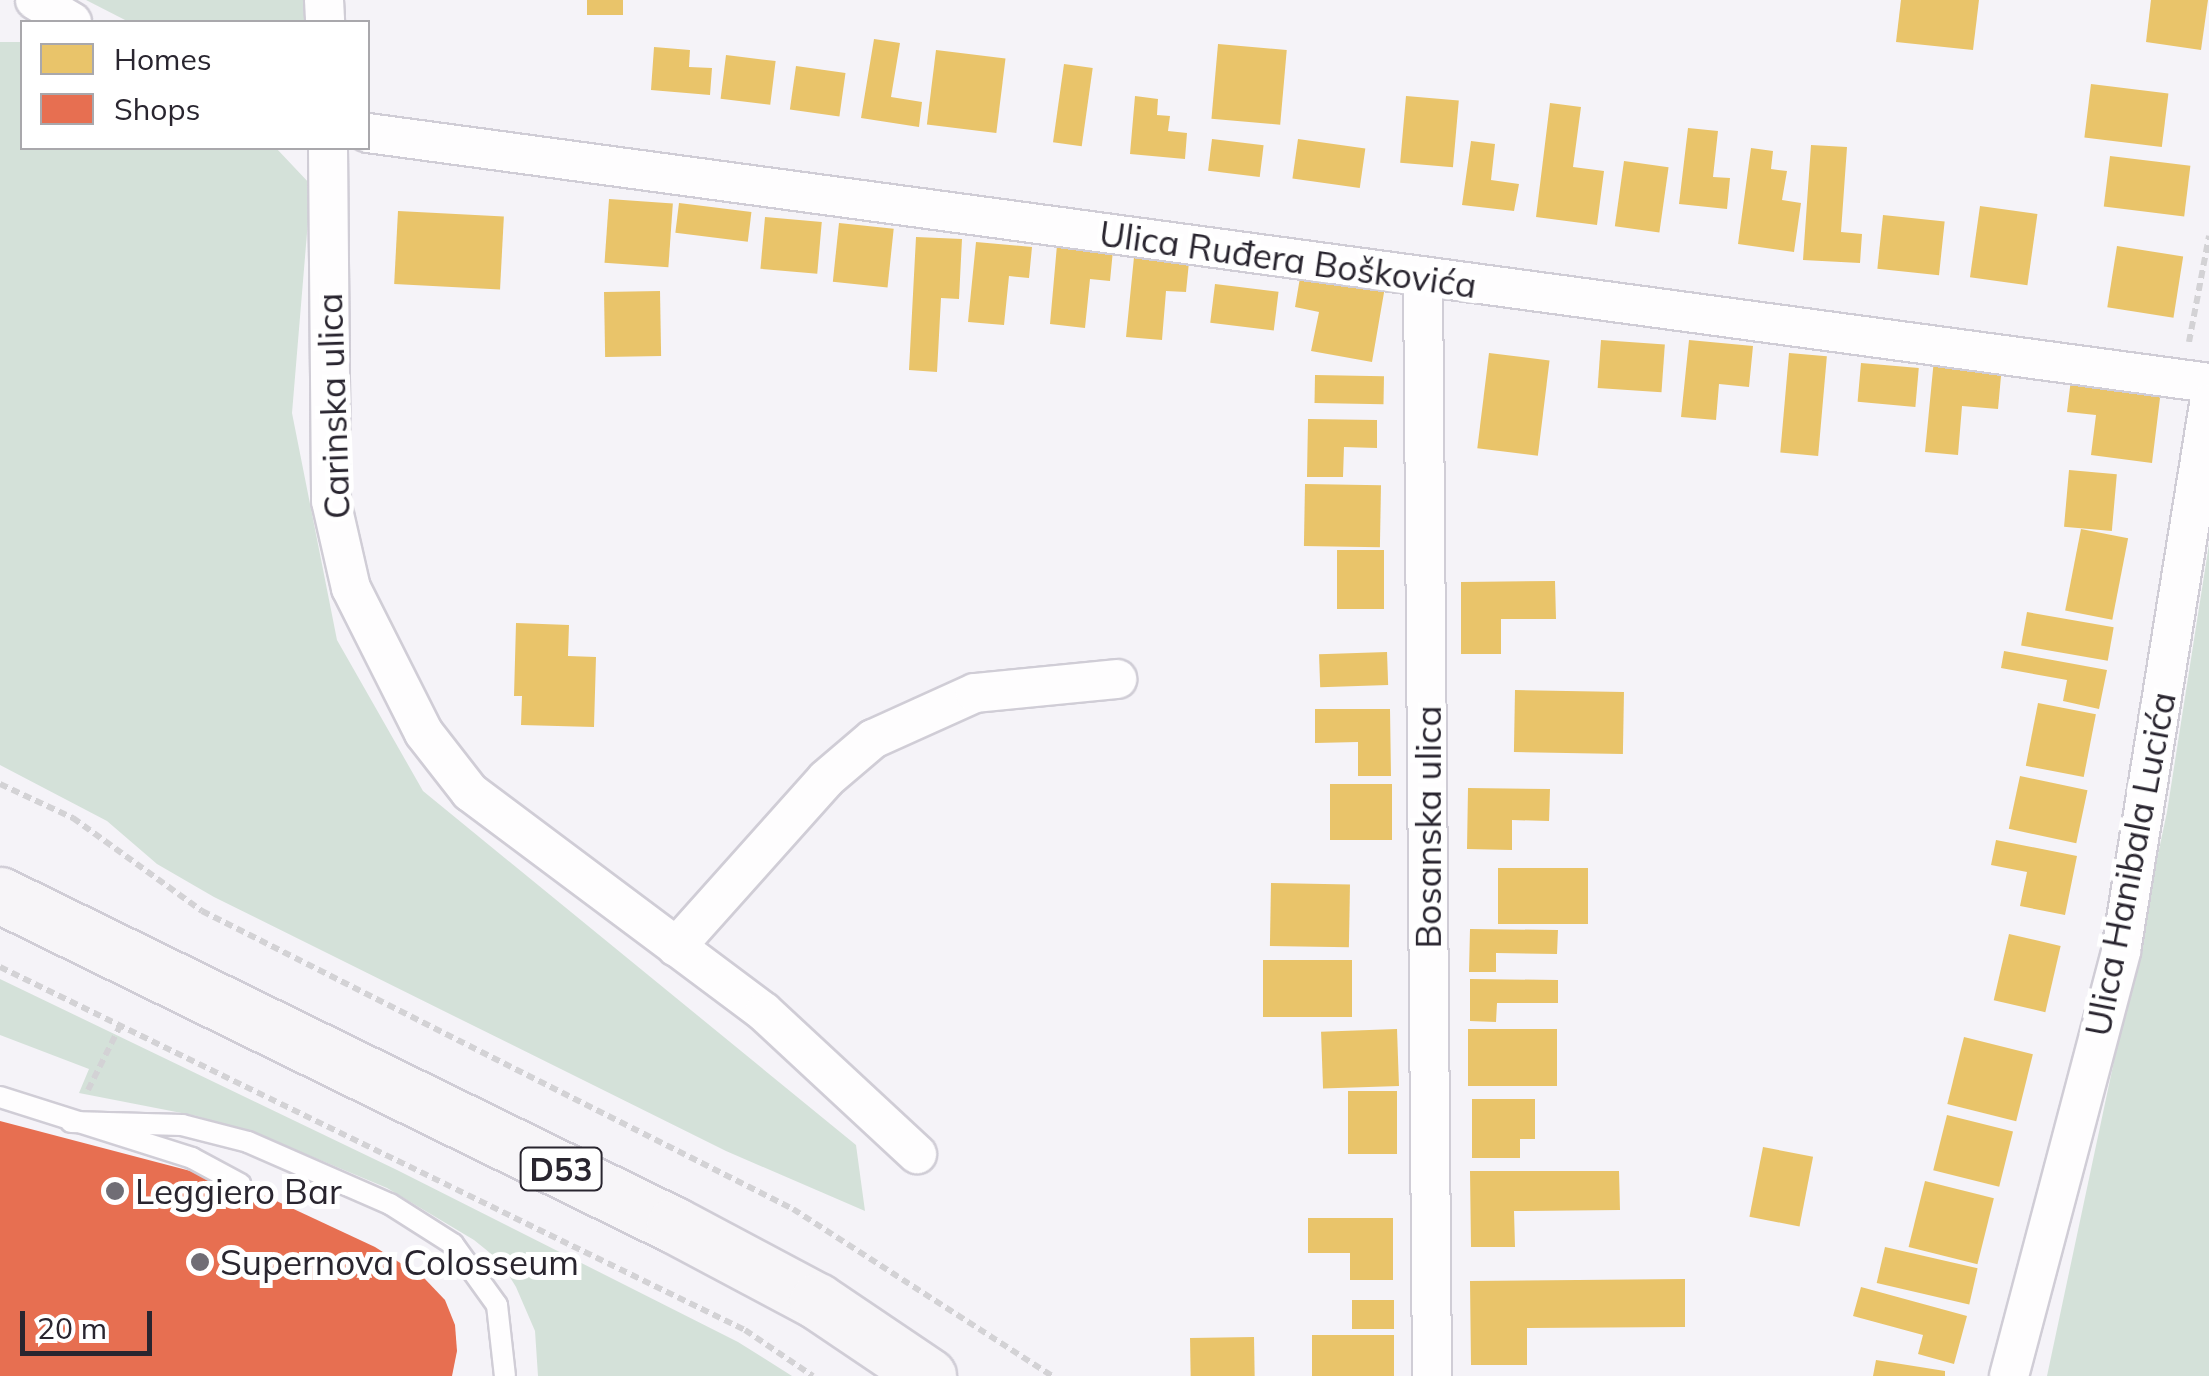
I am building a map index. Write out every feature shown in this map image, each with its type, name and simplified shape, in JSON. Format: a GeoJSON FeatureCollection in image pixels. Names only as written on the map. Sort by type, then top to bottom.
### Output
{"type":"FeatureCollection","features":[{"type":"Feature","properties":{"kind":"main road","name":"D53"},"geometry":{"type":"LineString","coordinates":[[0,895],[674,1225],[817,1302],[928,1376]]}},
{"type":"Feature","properties":{"kind":"street"},"geometry":{"type":"LineString","coordinates":[[35,0],[69,20]]}},
{"type":"Feature","properties":{"kind":"street","name":"Ulica Ruđera Boškovića"},"geometry":{"type":"LineString","coordinates":[[370,133],[2209,382]]}},
{"type":"Feature","properties":{"kind":"street","name":"Carinska ulica"},"geometry":{"type":"LineString","coordinates":[[328,150],[330,501],[351,588],[424,733],[470,792],[764,1012],[917,1154]]}},
{"type":"Feature","properties":{"kind":"street","name":"Bosanska ulica"},"geometry":{"type":"LineString","coordinates":[[1424,278],[1432,1376]]}},
{"type":"Feature","properties":{"kind":"street","name":"Ulica Hanibala Lucića"},"geometry":{"type":"LineString","coordinates":[[2010,1376],[2121,952],[2209,404]]}},
{"type":"Feature","properties":{"kind":"street"},"geometry":{"type":"LineString","coordinates":[[676,947],[826,779],[872,739],[974,693],[1117,679]]}},
{"type":"Feature","properties":{"kind":"lane"},"geometry":{"type":"LineString","coordinates":[[0,1097],[192,1158],[240,1184]]}},
{"type":"Feature","properties":{"kind":"lane"},"geometry":{"type":"LineString","coordinates":[[72,1122],[182,1124],[248,1142],[390,1204],[452,1244],[497,1305],[505,1376]]}},
{"type":"Feature","properties":{"kind":"path"},"geometry":{"type":"LineString","coordinates":[[0,784],[73,818],[202,911],[793,1208],[1052,1376]]}},
{"type":"Feature","properties":{"kind":"path"},"geometry":{"type":"LineString","coordinates":[[0,967],[745,1330],[813,1376]]}},
{"type":"Feature","properties":{"kind":"path"},"geometry":{"type":"LineString","coordinates":[[72,1122],[122,1024]]}},
{"type":"Feature","properties":{"kind":"shaded area"},"geometry":{"type":"Polygon","coordinates":[[[86,0],[311,0],[312,20],[125,20],[86,0]]]}},
{"type":"Feature","properties":{"kind":"shaded area"},"geometry":{"type":"Polygon","coordinates":[[[0,42],[20,42],[20,150],[278,150],[311,185],[292,413],[337,640],[423,791],[856,1145],[865,1211],[726,1151],[214,897],[157,864],[107,821],[0,765],[0,42]]]}},
{"type":"Feature","properties":{"kind":"shaded area"},"geometry":{"type":"Polygon","coordinates":[[[2209,544],[2209,1376],[2047,1376],[2167,812],[2209,544]]]}},
{"type":"Feature","properties":{"kind":"shaded area"},"geometry":{"type":"Polygon","coordinates":[[[0,979],[397,1170],[738,1342],[792,1376],[538,1376],[535,1331],[516,1287],[500,1261],[474,1240],[387,1188],[277,1142],[197,1116],[79,1093],[89,1069],[0,1035],[0,979]]]}},
{"type":"Feature","properties":{"kind":"building: Homes"},"geometry":{"type":"Polygon","coordinates":[[[587,0],[623,0],[623,15],[587,15],[587,0]]]}},
{"type":"Feature","properties":{"kind":"building: Homes"},"geometry":{"type":"Polygon","coordinates":[[[1901,0],[1979,0],[1973,50],[1896,42],[1901,0]]]}},
{"type":"Feature","properties":{"kind":"building: Homes"},"geometry":{"type":"Polygon","coordinates":[[[2151,0],[2208,0],[2201,50],[2146,42],[2151,0]]]}},
{"type":"Feature","properties":{"kind":"building: Homes"},"geometry":{"type":"Polygon","coordinates":[[[874,39],[900,43],[891,97],[922,102],[919,127],[861,118],[874,39]]]}},
{"type":"Feature","properties":{"kind":"building: Homes"},"geometry":{"type":"Polygon","coordinates":[[[1218,44],[1287,50],[1280,125],[1211,119],[1218,44]]]}},
{"type":"Feature","properties":{"kind":"building: Homes"},"geometry":{"type":"Polygon","coordinates":[[[654,47],[690,50],[689,67],[712,68],[710,95],[651,90],[654,47]]]}},
{"type":"Feature","properties":{"kind":"building: Homes"},"geometry":{"type":"Polygon","coordinates":[[[936,50],[1005,59],[996,133],[927,124],[936,50]]]}},
{"type":"Feature","properties":{"kind":"building: Homes"},"geometry":{"type":"Polygon","coordinates":[[[726,55],[776,61],[770,105],[721,99],[726,55]]]}},
{"type":"Feature","properties":{"kind":"building: Homes"},"geometry":{"type":"Polygon","coordinates":[[[1064,64],[1093,68],[1082,146],[1053,142],[1064,64]]]}},
{"type":"Feature","properties":{"kind":"building: Homes"},"geometry":{"type":"Polygon","coordinates":[[[796,66],[846,73],[839,117],[790,110],[796,66]]]}},
{"type":"Feature","properties":{"kind":"building: Homes"},"geometry":{"type":"Polygon","coordinates":[[[2091,84],[2168,94],[2162,147],[2084,138],[2091,84]]]}},
{"type":"Feature","properties":{"kind":"building: Homes"},"geometry":{"type":"Polygon","coordinates":[[[1135,96],[1158,99],[1157,115],[1170,116],[1168,131],[1187,133],[1185,159],[1130,154],[1135,96]]]}},
{"type":"Feature","properties":{"kind":"building: Homes"},"geometry":{"type":"Polygon","coordinates":[[[1406,96],[1459,101],[1453,167],[1400,163],[1406,96]]]}},
{"type":"Feature","properties":{"kind":"building: Homes"},"geometry":{"type":"Polygon","coordinates":[[[1550,103],[1581,107],[1573,167],[1604,171],[1597,225],[1536,217],[1550,103]]]}},
{"type":"Feature","properties":{"kind":"building: Homes"},"geometry":{"type":"Polygon","coordinates":[[[1688,128],[1718,131],[1713,177],[1730,178],[1727,209],[1679,204],[1688,128]]]}},
{"type":"Feature","properties":{"kind":"building: Homes"},"geometry":{"type":"Polygon","coordinates":[[[1212,139],[1264,145],[1260,177],[1208,171],[1212,139]]]}},
{"type":"Feature","properties":{"kind":"building: Homes"},"geometry":{"type":"Polygon","coordinates":[[[1298,139],[1365,148],[1360,188],[1292,179],[1298,139]]]}},
{"type":"Feature","properties":{"kind":"building: Homes"},"geometry":{"type":"Polygon","coordinates":[[[1471,141],[1495,144],[1491,180],[1519,184],[1514,211],[1462,205],[1471,141]]]}},
{"type":"Feature","properties":{"kind":"building: Homes"},"geometry":{"type":"Polygon","coordinates":[[[1811,145],[1847,147],[1841,232],[1862,234],[1860,263],[1803,260],[1811,145]]]}},
{"type":"Feature","properties":{"kind":"building: Homes"},"geometry":{"type":"Polygon","coordinates":[[[1751,148],[1773,151],[1771,169],[1787,171],[1782,200],[1801,203],[1794,252],[1738,244],[1751,148]]]}},
{"type":"Feature","properties":{"kind":"building: Homes"},"geometry":{"type":"Polygon","coordinates":[[[2110,156],[2190,166],[2184,216],[2104,207],[2110,156]]]}},
{"type":"Feature","properties":{"kind":"building: Homes"},"geometry":{"type":"Polygon","coordinates":[[[1624,161],[1669,167],[1659,233],[1615,226],[1624,161]]]}},
{"type":"Feature","properties":{"kind":"building: Homes"},"geometry":{"type":"Polygon","coordinates":[[[609,199],[673,203],[668,267],[605,263],[609,199]]]}},
{"type":"Feature","properties":{"kind":"building: Homes"},"geometry":{"type":"Polygon","coordinates":[[[679,203],[751,212],[748,242],[675,233],[679,203]]]}},
{"type":"Feature","properties":{"kind":"building: Homes"},"geometry":{"type":"Polygon","coordinates":[[[1980,206],[2037,214],[2027,285],[1970,277],[1980,206]]]}},
{"type":"Feature","properties":{"kind":"building: Homes"},"geometry":{"type":"Polygon","coordinates":[[[398,211],[504,217],[500,289],[394,284],[398,211]]]}},
{"type":"Feature","properties":{"kind":"building: Homes"},"geometry":{"type":"Polygon","coordinates":[[[1883,215],[1945,221],[1939,275],[1877,269],[1883,215]]]}},
{"type":"Feature","properties":{"kind":"building: Homes"},"geometry":{"type":"Polygon","coordinates":[[[765,217],[822,222],[817,274],[760,269],[765,217]]]}},
{"type":"Feature","properties":{"kind":"building: Homes"},"geometry":{"type":"Polygon","coordinates":[[[839,223],[894,229],[888,287],[833,282],[839,223]]]}},
{"type":"Feature","properties":{"kind":"building: Homes"},"geometry":{"type":"Polygon","coordinates":[[[916,237],[962,239],[959,299],[941,298],[937,372],[909,370],[916,237]]]}},
{"type":"Feature","properties":{"kind":"building: Homes"},"geometry":{"type":"Polygon","coordinates":[[[976,242],[1032,247],[1029,278],[1009,276],[1004,325],[968,322],[976,242]]]}},
{"type":"Feature","properties":{"kind":"building: Homes"},"geometry":{"type":"Polygon","coordinates":[[[1057,245],[1113,250],[1110,281],[1090,279],[1085,328],[1050,324],[1057,245]]]}},
{"type":"Feature","properties":{"kind":"building: Homes"},"geometry":{"type":"Polygon","coordinates":[[[2117,246],[2183,256],[2173,318],[2107,307],[2117,246]]]}},
{"type":"Feature","properties":{"kind":"building: Homes"},"geometry":{"type":"Polygon","coordinates":[[[1134,257],[1189,262],[1186,292],[1166,291],[1162,340],[1126,337],[1134,257]]]}},
{"type":"Feature","properties":{"kind":"building: Homes"},"geometry":{"type":"Polygon","coordinates":[[[1302,266],[1386,281],[1372,362],[1311,351],[1319,312],[1295,307],[1302,266]]]}},
{"type":"Feature","properties":{"kind":"building: Homes"},"geometry":{"type":"Polygon","coordinates":[[[1215,284],[1279,292],[1274,331],[1210,323],[1215,284]]]}},
{"type":"Feature","properties":{"kind":"building: Homes"},"geometry":{"type":"Polygon","coordinates":[[[660,291],[661,356],[605,357],[604,292],[660,291]]]}},
{"type":"Feature","properties":{"kind":"building: Homes"},"geometry":{"type":"Polygon","coordinates":[[[1601,340],[1665,344],[1661,392],[1598,388],[1601,340]]]}},
{"type":"Feature","properties":{"kind":"building: Homes"},"geometry":{"type":"Polygon","coordinates":[[[1689,340],[1753,346],[1749,387],[1719,384],[1716,420],[1681,417],[1689,340]]]}},
{"type":"Feature","properties":{"kind":"building: Homes"},"geometry":{"type":"Polygon","coordinates":[[[1489,353],[1550,360],[1538,456],[1477,448],[1489,353]]]}},
{"type":"Feature","properties":{"kind":"building: Homes"},"geometry":{"type":"Polygon","coordinates":[[[1789,353],[1827,356],[1818,456],[1780,453],[1789,353]]]}},
{"type":"Feature","properties":{"kind":"building: Homes"},"geometry":{"type":"Polygon","coordinates":[[[1934,359],[2002,365],[1998,409],[1962,406],[1958,455],[1925,452],[1934,359]]]}},
{"type":"Feature","properties":{"kind":"building: Homes"},"geometry":{"type":"Polygon","coordinates":[[[1861,363],[1919,368],[1915,407],[1858,402],[1861,363]]]}},
{"type":"Feature","properties":{"kind":"building: Homes"},"geometry":{"type":"Polygon","coordinates":[[[1315,375],[1384,376],[1384,404],[1315,403],[1315,375]]]}},
{"type":"Feature","properties":{"kind":"building: Homes"},"geometry":{"type":"Polygon","coordinates":[[[2071,379],[2161,390],[2152,463],[2091,455],[2096,415],[2067,412],[2071,379]]]}},
{"type":"Feature","properties":{"kind":"building: Homes"},"geometry":{"type":"Polygon","coordinates":[[[1308,419],[1377,420],[1377,448],[1344,447],[1343,477],[1307,477],[1308,419]]]}},
{"type":"Feature","properties":{"kind":"building: Homes"},"geometry":{"type":"Polygon","coordinates":[[[2069,470],[2117,474],[2112,531],[2064,527],[2069,470]]]}},
{"type":"Feature","properties":{"kind":"building: Homes"},"geometry":{"type":"Polygon","coordinates":[[[1305,484],[1381,485],[1380,547],[1304,546],[1305,484]]]}},
{"type":"Feature","properties":{"kind":"building: Homes"},"geometry":{"type":"Polygon","coordinates":[[[2081,529],[2128,538],[2112,620],[2065,610],[2081,529]]]}},
{"type":"Feature","properties":{"kind":"building: Homes"},"geometry":{"type":"Polygon","coordinates":[[[1337,550],[1384,550],[1384,609],[1337,609],[1337,550]]]}},
{"type":"Feature","properties":{"kind":"building: Homes"},"geometry":{"type":"Polygon","coordinates":[[[1555,581],[1556,619],[1501,619],[1501,654],[1461,654],[1461,582],[1555,581]]]}},
{"type":"Feature","properties":{"kind":"building: Homes"},"geometry":{"type":"Polygon","coordinates":[[[2027,612],[2114,627],[2108,661],[2021,645],[2027,612]]]}},
{"type":"Feature","properties":{"kind":"building: Homes"},"geometry":{"type":"Polygon","coordinates":[[[516,623],[569,625],[568,656],[596,657],[594,727],[521,725],[522,696],[514,696],[516,623]]]}},
{"type":"Feature","properties":{"kind":"building: Homes"},"geometry":{"type":"Polygon","coordinates":[[[2004,651],[2107,670],[2099,709],[2063,701],[2067,680],[2001,668],[2004,651]]]}},
{"type":"Feature","properties":{"kind":"building: Homes"},"geometry":{"type":"Polygon","coordinates":[[[1387,652],[1388,685],[1320,687],[1319,654],[1387,652]]]}},
{"type":"Feature","properties":{"kind":"building: Homes"},"geometry":{"type":"Polygon","coordinates":[[[1515,690],[1624,692],[1623,754],[1514,752],[1515,690]]]}},
{"type":"Feature","properties":{"kind":"building: Homes"},"geometry":{"type":"Polygon","coordinates":[[[2038,703],[2096,714],[2084,777],[2026,766],[2038,703]]]}},
{"type":"Feature","properties":{"kind":"building: Homes"},"geometry":{"type":"Polygon","coordinates":[[[1315,709],[1390,709],[1391,776],[1358,776],[1358,742],[1315,743],[1315,709]]]}},
{"type":"Feature","properties":{"kind":"building: Homes"},"geometry":{"type":"Polygon","coordinates":[[[2020,776],[2087,790],[2076,843],[2009,829],[2020,776]]]}},
{"type":"Feature","properties":{"kind":"building: Homes"},"geometry":{"type":"Polygon","coordinates":[[[1330,784],[1392,784],[1392,840],[1330,840],[1330,784]]]}},
{"type":"Feature","properties":{"kind":"building: Homes"},"geometry":{"type":"Polygon","coordinates":[[[1468,788],[1550,789],[1549,821],[1512,820],[1512,850],[1467,849],[1468,788]]]}},
{"type":"Feature","properties":{"kind":"building: Homes"},"geometry":{"type":"Polygon","coordinates":[[[1996,840],[2077,856],[2065,915],[2020,906],[2027,872],[1991,865],[1996,840]]]}},
{"type":"Feature","properties":{"kind":"building: Homes"},"geometry":{"type":"Polygon","coordinates":[[[1498,868],[1588,868],[1588,924],[1498,924],[1498,868]]]}},
{"type":"Feature","properties":{"kind":"building: Homes"},"geometry":{"type":"Polygon","coordinates":[[[1271,883],[1350,884],[1349,947],[1270,946],[1271,883]]]}},
{"type":"Feature","properties":{"kind":"building: Homes"},"geometry":{"type":"Polygon","coordinates":[[[1470,929],[1558,930],[1557,954],[1496,953],[1496,972],[1469,972],[1470,929]]]}},
{"type":"Feature","properties":{"kind":"building: Homes"},"geometry":{"type":"Polygon","coordinates":[[[2009,934],[2061,946],[2045,1012],[1994,1000],[2009,934]]]}},
{"type":"Feature","properties":{"kind":"building: Homes"},"geometry":{"type":"Polygon","coordinates":[[[1263,960],[1352,960],[1352,1017],[1263,1017],[1263,960]]]}},
{"type":"Feature","properties":{"kind":"building: Homes"},"geometry":{"type":"Polygon","coordinates":[[[1470,979],[1558,980],[1558,1003],[1497,1003],[1496,1022],[1470,1021],[1470,979]]]}},
{"type":"Feature","properties":{"kind":"building: Homes"},"geometry":{"type":"Polygon","coordinates":[[[1397,1029],[1399,1086],[1323,1089],[1321,1032],[1397,1029]]]}},
{"type":"Feature","properties":{"kind":"building: Homes"},"geometry":{"type":"Polygon","coordinates":[[[1468,1029],[1557,1029],[1557,1086],[1468,1086],[1468,1029]]]}},
{"type":"Feature","properties":{"kind":"building: Homes"},"geometry":{"type":"Polygon","coordinates":[[[1964,1037],[2033,1054],[2016,1121],[1947,1104],[1964,1037]]]}},
{"type":"Feature","properties":{"kind":"building: Homes"},"geometry":{"type":"Polygon","coordinates":[[[1348,1091],[1397,1091],[1397,1154],[1348,1154],[1348,1091]]]}},
{"type":"Feature","properties":{"kind":"building: Homes"},"geometry":{"type":"Polygon","coordinates":[[[1472,1099],[1535,1099],[1535,1139],[1520,1139],[1520,1158],[1472,1158],[1472,1099]]]}},
{"type":"Feature","properties":{"kind":"building: Homes"},"geometry":{"type":"Polygon","coordinates":[[[1947,1115],[2013,1131],[1999,1187],[1933,1170],[1947,1115]]]}},
{"type":"Feature","properties":{"kind":"building: Homes"},"geometry":{"type":"Polygon","coordinates":[[[1763,1147],[1813,1157],[1800,1226],[1749,1217],[1763,1147]]]}},
{"type":"Feature","properties":{"kind":"building: Homes"},"geometry":{"type":"Polygon","coordinates":[[[1470,1171],[1619,1171],[1620,1210],[1514,1211],[1515,1247],[1471,1247],[1470,1171]]]}},
{"type":"Feature","properties":{"kind":"building: Homes"},"geometry":{"type":"Polygon","coordinates":[[[1925,1181],[1994,1198],[1977,1264],[1909,1247],[1925,1181]]]}},
{"type":"Feature","properties":{"kind":"building: Homes"},"geometry":{"type":"Polygon","coordinates":[[[1308,1218],[1393,1218],[1393,1280],[1350,1280],[1350,1253],[1308,1253],[1308,1218]]]}},
{"type":"Feature","properties":{"kind":"building: Homes"},"geometry":{"type":"Polygon","coordinates":[[[1885,1247],[1978,1268],[1969,1304],[1877,1283],[1885,1247]]]}},
{"type":"Feature","properties":{"kind":"building: Homes"},"geometry":{"type":"Polygon","coordinates":[[[1685,1279],[1685,1327],[1527,1328],[1527,1365],[1471,1365],[1470,1281],[1685,1279]]]}},
{"type":"Feature","properties":{"kind":"building: Homes"},"geometry":{"type":"Polygon","coordinates":[[[1861,1287],[1967,1316],[1954,1364],[1918,1354],[1923,1335],[1853,1316],[1861,1287]]]}},
{"type":"Feature","properties":{"kind":"building: Homes"},"geometry":{"type":"Polygon","coordinates":[[[1352,1300],[1394,1300],[1394,1329],[1352,1329],[1352,1300]]]}},
{"type":"Feature","properties":{"kind":"building: Homes"},"geometry":{"type":"Polygon","coordinates":[[[1312,1335],[1394,1335],[1394,1376],[1312,1376],[1312,1335]]]}},
{"type":"Feature","properties":{"kind":"building: Homes"},"geometry":{"type":"Polygon","coordinates":[[[1254,1337],[1255,1376],[1191,1376],[1190,1338],[1254,1337]]]}},
{"type":"Feature","properties":{"kind":"building: Homes"},"geometry":{"type":"Polygon","coordinates":[[[1876,1360],[1945,1371],[1945,1376],[1873,1376],[1876,1360]]]}},
{"type":"Feature","properties":{"kind":"building: Shops","name":"Supernova Colosseum"},"geometry":{"type":"Polygon","coordinates":[[[0,1121],[240,1184],[375,1247],[424,1278],[445,1300],[455,1325],[457,1351],[452,1376],[0,1376],[0,1121]]]}},
{"type":"Feature","properties":{"kind":"place","name":"Leggiero Bar"},"geometry":{"type":"Point","coordinates":[115,1191]}},
{"type":"Feature","properties":{"kind":"place","name":"Supernova Colosseum"},"geometry":{"type":"Point","coordinates":[200,1262]}}]}
